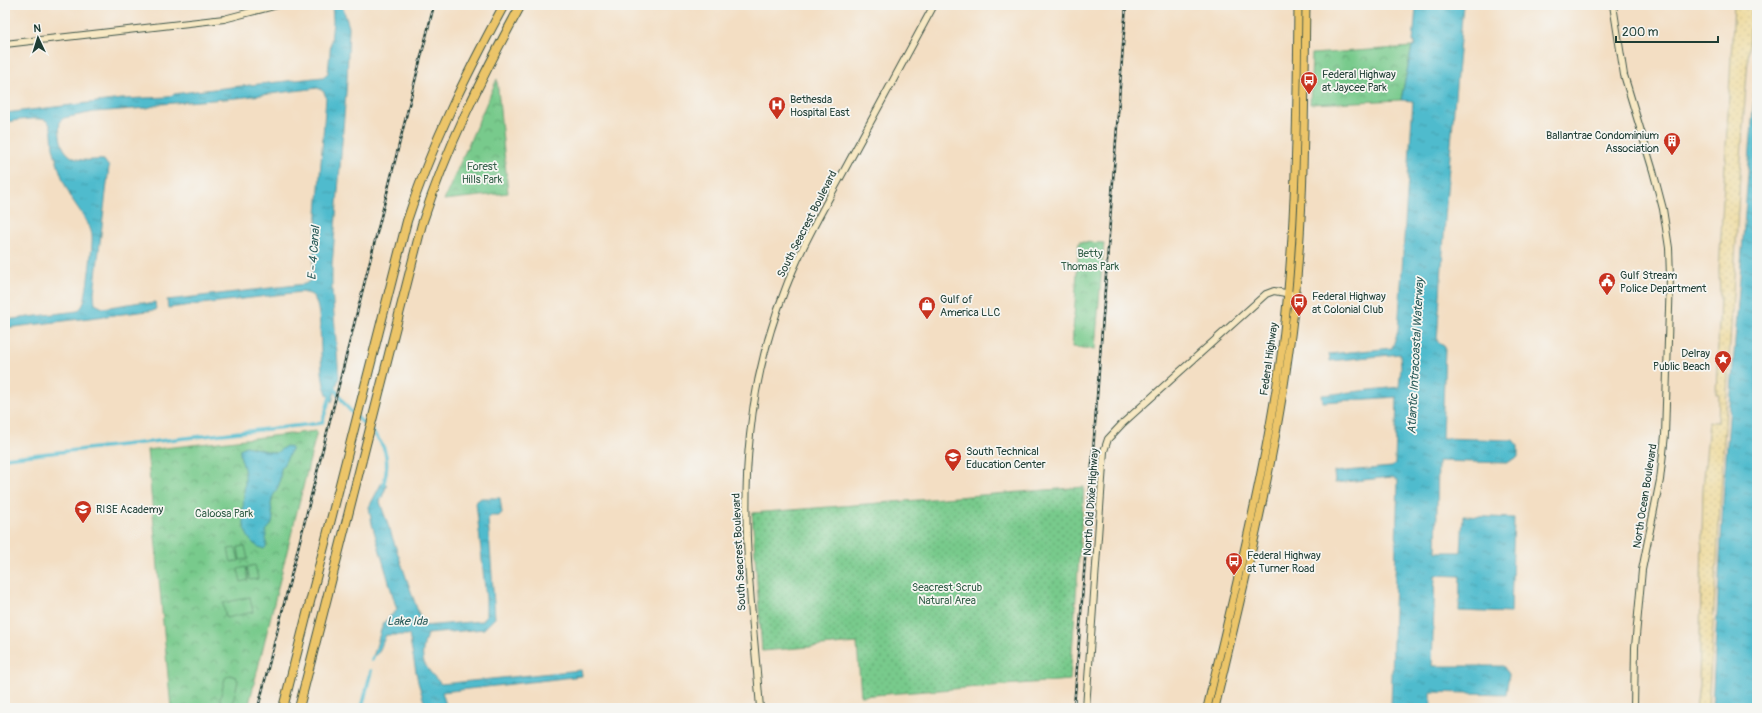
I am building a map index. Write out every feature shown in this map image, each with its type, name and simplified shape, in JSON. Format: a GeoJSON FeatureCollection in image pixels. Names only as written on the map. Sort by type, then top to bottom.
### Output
{"type":"FeatureCollection","features":[{"type":"Feature","properties":{"kind":"highway"},"geometry":{"type":"LineString","coordinates":[[284,708],[400,245],[418,186],[457,94],[504,5]]}},
{"type":"Feature","properties":{"kind":"highway"},"geometry":{"type":"LineString","coordinates":[[299,708],[412,260],[438,178],[472,98],[521,5]]}},
{"type":"Feature","properties":{"kind":"main road","name":"Federal Highway"},"geometry":{"type":"LineString","coordinates":[[1208,708],[1259,484],[1277,383],[1288,294],[1295,194],[1298,5]]}},
{"type":"Feature","properties":{"kind":"main road","name":"Federal Highway"},"geometry":{"type":"LineString","coordinates":[[1215,708],[1269,475],[1285,379],[1296,294],[1302,202],[1306,5]]}},
{"type":"Feature","properties":{"kind":"main road"},"geometry":{"type":"LineString","coordinates":[[1298,27],[1301,35],[1300,58],[1305,65]]}},
{"type":"Feature","properties":{"kind":"main road"},"geometry":{"type":"LineString","coordinates":[[1297,65],[1303,72],[1302,94],[1304,99]]}},
{"type":"Feature","properties":{"kind":"main road"},"geometry":{"type":"LineString","coordinates":[[1279,366],[1281,375],[1285,379]]}},
{"type":"Feature","properties":{"kind":"main road"},"geometry":{"type":"LineString","coordinates":[[1277,383],[1281,389],[1282,397]]}},
{"type":"Feature","properties":{"kind":"main road"},"geometry":{"type":"LineString","coordinates":[[1219,692],[1218,684],[1227,644],[1227,638],[1224,635]]}},
{"type":"Feature","properties":{"kind":"street"},"geometry":{"type":"LineString","coordinates":[[5,44],[217,20],[241,16],[278,5]]}},
{"type":"Feature","properties":{"kind":"street","name":"South Seacrest Boulevard"},"geometry":{"type":"LineString","coordinates":[[760,708],[749,574],[746,494],[750,434],[762,365],[776,315],[801,252],[934,5]]}},
{"type":"Feature","properties":{"kind":"street","name":"North Ocean Boulevard"},"geometry":{"type":"LineString","coordinates":[[1613,5],[1624,75],[1654,171],[1663,209],[1669,248],[1670,277],[1665,435],[1659,486],[1642,570],[1635,647],[1634,708]]}},
{"type":"Feature","properties":{"kind":"street","name":"North Old Dixie Highway"},"geometry":{"type":"LineString","coordinates":[[1086,708],[1104,451],[1106,442],[1111,435],[1266,294],[1274,291],[1296,294]]}},
{"type":"Feature","properties":{"kind":"green space"},"geometry":{"type":"Polygon","coordinates":[[[1412,47],[1401,100],[1310,104],[1312,54],[1412,47]]]}},
{"type":"Feature","properties":{"kind":"green space","name":"Forest Hills Park"},"geometry":{"type":"Polygon","coordinates":[[[497,79],[508,193],[444,200],[497,79]]]}},
{"type":"Feature","properties":{"kind":"green space","name":"Betty Thomas Park"},"geometry":{"type":"Polygon","coordinates":[[[1079,242],[1104,243],[1095,349],[1072,347],[1079,242]]]}},
{"type":"Feature","properties":{"kind":"green space","name":"Caloosa Park"},"geometry":{"type":"Polygon","coordinates":[[[317,431],[248,708],[171,708],[147,450],[317,431]]]}},
{"type":"Feature","properties":{"kind":"green space","name":"Seacrest Scrub Natural Area"},"geometry":{"type":"Polygon","coordinates":[[[1084,487],[1070,680],[861,696],[857,643],[762,651],[752,513],[1084,487]]]}},
{"type":"Feature","properties":{"kind":"green space"},"geometry":{"type":"Polygon","coordinates":[[[245,546],[248,559],[240,560],[238,547],[245,546]]]}},
{"type":"Feature","properties":{"kind":"green space"},"geometry":{"type":"Polygon","coordinates":[[[236,548],[239,561],[231,562],[228,549],[236,548]]]}},
{"type":"Feature","properties":{"kind":"green space"},"geometry":{"type":"Polygon","coordinates":[[[255,565],[258,579],[250,580],[247,567],[255,565]]]}},
{"type":"Feature","properties":{"kind":"green space"},"geometry":{"type":"Polygon","coordinates":[[[246,567],[248,580],[241,582],[238,569],[246,567]]]}},
{"type":"Feature","properties":{"kind":"green space"},"geometry":{"type":"Polygon","coordinates":[[[250,597],[253,612],[226,618],[223,603],[250,597]]]}},
{"type":"Feature","properties":{"kind":"green space"},"geometry":{"type":"Polygon","coordinates":[[[230,675],[236,677],[238,681],[233,701],[229,704],[222,703],[220,699],[225,678],[230,675]]]}},
{"type":"Feature","properties":{"kind":"sand","name":"Delray Public Beach"},"geometry":{"type":"Polygon","coordinates":[[[1734,5],[1752,5],[1743,126],[1708,708],[1696,708],[1699,685],[1703,489],[1709,422],[1718,422],[1719,395],[1716,394],[1720,298],[1719,271],[1734,5]]]}},
{"type":"Feature","properties":{"kind":"water"},"geometry":{"type":"Polygon","coordinates":[[[332,5],[342,5],[349,27],[347,80],[332,266],[332,290],[339,377],[332,402],[327,394],[323,382],[319,314],[317,303],[312,295],[301,292],[168,308],[167,300],[305,284],[312,279],[326,97],[324,92],[318,88],[237,98],[161,104],[147,108],[94,112],[64,118],[60,121],[61,140],[66,151],[70,155],[82,160],[104,160],[109,167],[94,293],[95,304],[103,308],[141,302],[149,304],[155,302],[156,310],[5,328],[5,320],[77,311],[83,305],[91,258],[92,235],[84,216],[72,199],[66,187],[56,160],[49,123],[39,119],[5,122],[5,113],[122,99],[168,97],[174,94],[196,91],[323,77],[328,73],[333,21],[332,5]]]}},
{"type":"Feature","properties":{"kind":"water","name":"Atlantic Intracoastal Waterway"},"geometry":{"type":"Polygon","coordinates":[[[1419,5],[1463,5],[1447,190],[1437,341],[1445,347],[1442,438],[1513,440],[1518,446],[1518,457],[1507,463],[1438,461],[1436,552],[1461,552],[1463,516],[1514,518],[1511,613],[1459,611],[1460,576],[1435,575],[1432,666],[1503,666],[1509,674],[1506,694],[1431,692],[1431,708],[1391,708],[1398,480],[1392,477],[1335,483],[1334,472],[1392,467],[1395,464],[1397,397],[1323,402],[1322,395],[1399,387],[1401,367],[1400,354],[1330,361],[1329,354],[1392,348],[1398,331],[1413,101],[1401,100],[1412,47],[1415,45],[1415,42],[1413,42],[1416,8],[1419,8],[1419,5]]]}},
{"type":"Feature","properties":{"kind":"water"},"geometry":{"type":"Polygon","coordinates":[[[1757,58],[1757,708],[1712,708],[1724,483],[1757,58]]]}},
{"type":"Feature","properties":{"kind":"water"},"geometry":{"type":"Polygon","coordinates":[[[246,446],[276,453],[286,446],[291,448],[291,451],[281,469],[279,485],[272,498],[271,505],[273,519],[271,525],[266,531],[266,547],[264,549],[254,544],[248,537],[243,517],[245,474],[240,449],[246,446]]]}},
{"type":"Feature","properties":{"kind":"water","name":"Lake Ida"},"geometry":{"type":"Polygon","coordinates":[[[382,482],[387,485],[380,502],[423,626],[482,621],[486,615],[486,599],[476,502],[481,498],[500,498],[502,513],[499,516],[491,516],[488,519],[495,618],[484,629],[427,634],[423,651],[424,662],[426,667],[441,684],[581,670],[582,676],[442,692],[447,708],[426,708],[418,682],[409,635],[386,635],[378,654],[373,657],[383,623],[397,610],[372,524],[369,507],[382,482]]]}},
{"type":"Feature","properties":{"kind":"waterway","name":"E - 4 Canal"},"geometry":{"type":"LineString","coordinates":[[333,386],[347,407],[379,439],[386,457],[387,469],[384,483]]}},
{"type":"Feature","properties":{"kind":"waterway"},"geometry":{"type":"LineString","coordinates":[[5,458],[322,423],[331,394]]}},
{"type":"Feature","properties":{"kind":"waterway"},"geometry":{"type":"LineString","coordinates":[[362,708],[371,671]]}},
{"type":"Feature","properties":{"kind":"railway"},"geometry":{"type":"LineString","coordinates":[[258,708],[434,5]]}},
{"type":"Feature","properties":{"kind":"railway"},"geometry":{"type":"LineString","coordinates":[[1074,708],[1126,5]]}},
{"type":"Feature","properties":{"kind":"place","name":"Federal Highway at Jaycee Park"},"geometry":{"type":"Point","coordinates":[1309,95]}},
{"type":"Feature","properties":{"kind":"place","name":"Bethesda Hospital East"},"geometry":{"type":"Point","coordinates":[777,120]}},
{"type":"Feature","properties":{"kind":"place","name":"Ballantrae Condominium Association"},"geometry":{"type":"Point","coordinates":[1672,156]}},
{"type":"Feature","properties":{"kind":"place","name":"Gulf Stream Police Department"},"geometry":{"type":"Point","coordinates":[1607,296]}},
{"type":"Feature","properties":{"kind":"place","name":"Federal Highway at Colonial Club"},"geometry":{"type":"Point","coordinates":[1299,317]}},
{"type":"Feature","properties":{"kind":"place","name":"Gulf of America LLC"},"geometry":{"type":"Point","coordinates":[927,320]}},
{"type":"Feature","properties":{"kind":"place","name":"Delray Public Beach"},"geometry":{"type":"Point","coordinates":[1723,374]}},
{"type":"Feature","properties":{"kind":"place","name":"South Technical Education Center"},"geometry":{"type":"Point","coordinates":[953,472]}},
{"type":"Feature","properties":{"kind":"place","name":"RISE Academy"},"geometry":{"type":"Point","coordinates":[83,524]}},
{"type":"Feature","properties":{"kind":"place","name":"Federal Highway at Turner Road"},"geometry":{"type":"Point","coordinates":[1234,576]}}]}
